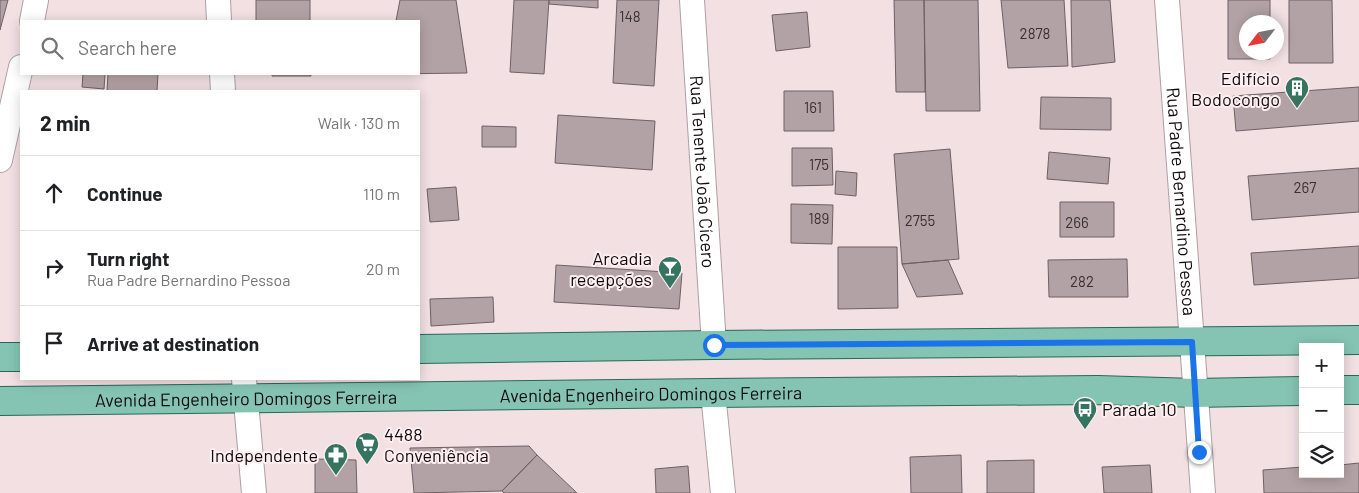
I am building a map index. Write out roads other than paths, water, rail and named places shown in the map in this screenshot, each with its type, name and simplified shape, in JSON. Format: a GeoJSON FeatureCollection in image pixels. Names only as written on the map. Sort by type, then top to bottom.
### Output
{"type":"FeatureCollection","features":[{"type":"Feature","properties":{"kind":"main road"},"geometry":{"type":"LineString","coordinates":[[420,349],[1359,340]]}},
{"type":"Feature","properties":{"kind":"main road"},"geometry":{"type":"LineString","coordinates":[[0,357],[20,357]]}},
{"type":"Feature","properties":{"kind":"main road","name":"Avenida Engenheiro Domingos Ferreira"},"geometry":{"type":"LineString","coordinates":[[0,402],[245,389],[714,393],[1098,390],[1195,393],[1299,391]]}},
{"type":"Feature","properties":{"kind":"main road"},"geometry":{"type":"LineString","coordinates":[[1344,390],[1359,390]]}},
{"type":"Feature","properties":{"kind":"street"},"geometry":{"type":"LineString","coordinates":[[32,20],[36,0]]}},
{"type":"Feature","properties":{"kind":"street"},"geometry":{"type":"LineString","coordinates":[[218,0],[219,20]]}},
{"type":"Feature","properties":{"kind":"street","name":"Rua Tenente João Cícero"},"geometry":{"type":"LineString","coordinates":[[692,0],[714,345]]}},
{"type":"Feature","properties":{"kind":"street","name":"Rua Padre Bernardino Pessoa"},"geometry":{"type":"LineString","coordinates":[[1167,0],[1203,493]]}},
{"type":"Feature","properties":{"kind":"street"},"geometry":{"type":"LineString","coordinates":[[0,160],[20,71]]}},
{"type":"Feature","properties":{"kind":"street"},"geometry":{"type":"LineString","coordinates":[[222,75],[223,90]]}},
{"type":"Feature","properties":{"kind":"street"},"geometry":{"type":"LineString","coordinates":[[245,389],[254,493]]}},
{"type":"Feature","properties":{"kind":"street"},"geometry":{"type":"LineString","coordinates":[[714,393],[723,493]]}},
{"type":"Feature","properties":{"kind":"place","name":"Edifício Bodocongo"},"geometry":{"type":"Point","coordinates":[1297,109]}},
{"type":"Feature","properties":{"kind":"place","name":"Arcadia recepções"},"geometry":{"type":"Point","coordinates":[670,289]}},
{"type":"Feature","properties":{"kind":"place","name":"Parada 10"},"geometry":{"type":"Point","coordinates":[1085,430]}},
{"type":"Feature","properties":{"kind":"place","name":"4488 Conveniência"},"geometry":{"type":"Point","coordinates":[367,465]}},
{"type":"Feature","properties":{"kind":"place","name":"Independente"},"geometry":{"type":"Point","coordinates":[336,476]}}]}
